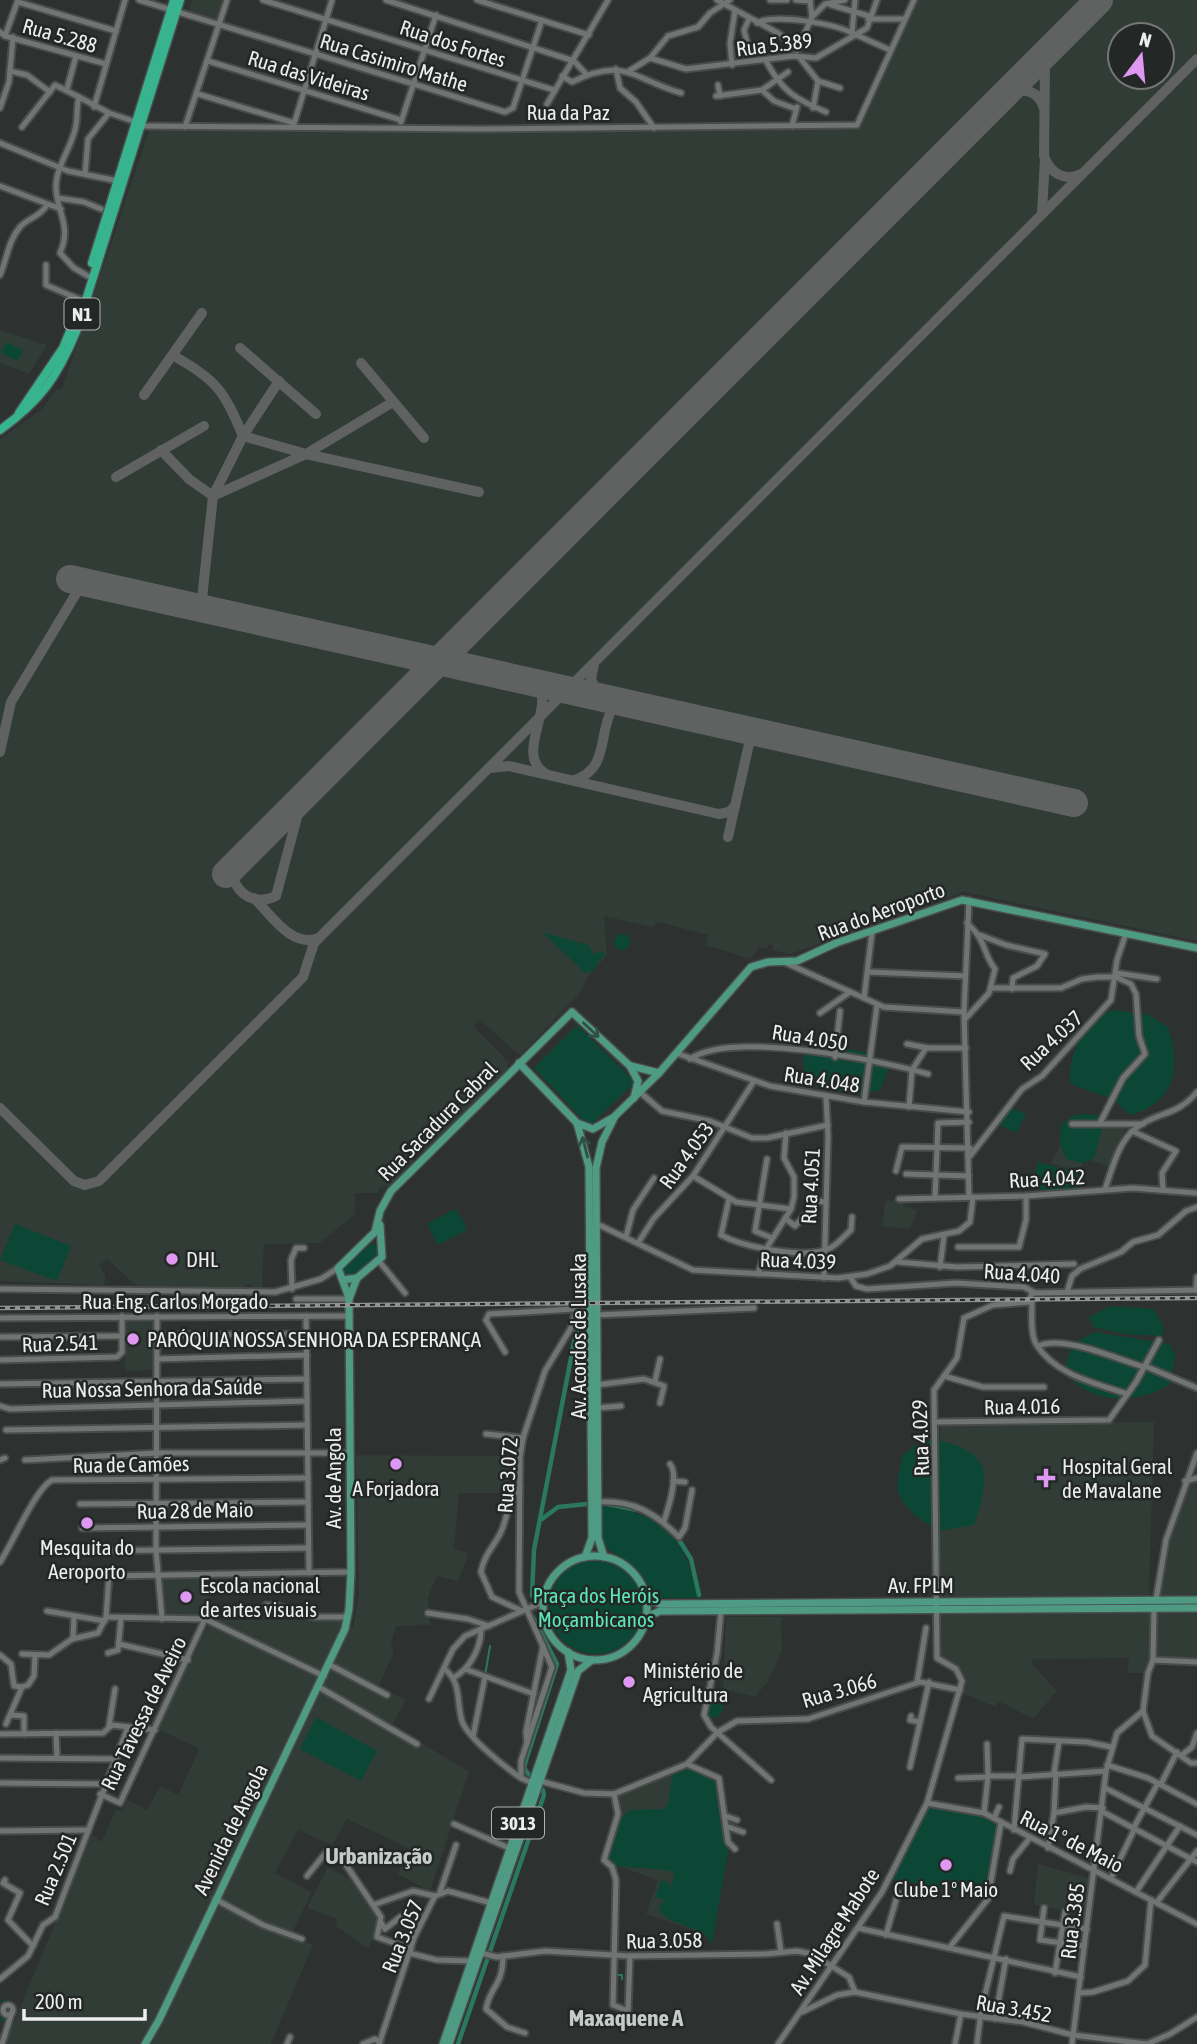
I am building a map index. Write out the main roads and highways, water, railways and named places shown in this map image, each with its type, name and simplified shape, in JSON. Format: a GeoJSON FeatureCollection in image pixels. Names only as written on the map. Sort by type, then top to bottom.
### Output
{"type":"FeatureCollection","features":[{"type":"Feature","properties":{"kind":"highway","name":"N1"},"geometry":{"type":"LineString","coordinates":[[174,0],[174,11]]}},
{"type":"Feature","properties":{"kind":"highway","name":"N1"},"geometry":{"type":"LineString","coordinates":[[0,429],[33,405],[58,372],[76,332],[107,213],[139,124],[174,11],[180,0]]}},
{"type":"Feature","properties":{"kind":"highway","name":"N1"},"geometry":{"type":"LineString","coordinates":[[0,429],[18,414],[63,348],[139,124]]}},
{"type":"Feature","properties":{"kind":"main road","name":"Rua do Aeroporto"},"geometry":{"type":"LineString","coordinates":[[577,1123],[593,1129],[614,1117],[641,1093],[751,967],[768,962],[797,961],[836,943],[946,904],[969,900],[1197,948]]}},
{"type":"Feature","properties":{"kind":"main road"},"geometry":{"type":"LineString","coordinates":[[577,1123],[519,1063],[572,1012],[630,1066],[638,1081],[633,1099]]}},
{"type":"Feature","properties":{"kind":"main road","name":"Rua Sacadura Cabral"},"geometry":{"type":"LineString","coordinates":[[371,1237],[382,1205],[391,1191],[519,1063]]}},
{"type":"Feature","properties":{"kind":"main road"},"geometry":{"type":"LineString","coordinates":[[630,1066],[659,1073]]}},
{"type":"Feature","properties":{"kind":"main road","name":"Av. Acordos de Lusaka"},"geometry":{"type":"LineString","coordinates":[[585,1557],[592,1538],[593,1311],[598,1157],[614,1117]]}},
{"type":"Feature","properties":{"kind":"main road","name":"Av. Acordos de Lusaka"},"geometry":{"type":"LineString","coordinates":[[577,1123],[589,1167],[598,1538],[604,1557]]}},
{"type":"Feature","properties":{"kind":"main road","name":"Rua Sacadura Cabral"},"geometry":{"type":"LineString","coordinates":[[357,1278],[379,1261],[383,1252],[382,1205]]}},
{"type":"Feature","properties":{"kind":"main road"},"geometry":{"type":"LineString","coordinates":[[349,1299],[338,1268],[371,1237],[381,1245]]}},
{"type":"Feature","properties":{"kind":"main road"},"geometry":{"type":"LineString","coordinates":[[342,1280],[357,1278],[349,1299]]}},
{"type":"Feature","properties":{"kind":"main road","name":"Av. de Angola"},"geometry":{"type":"LineString","coordinates":[[344,1629],[348,1618],[351,1572],[349,1299]]}},
{"type":"Feature","properties":{"kind":"main road"},"geometry":{"type":"LineString","coordinates":[[585,1557],[604,1557],[633,1571],[647,1600],[647,1617],[643,1630],[627,1650],[616,1656],[592,1660],[568,1652],[551,1636],[546,1625],[543,1602],[557,1573],[585,1557]]}},
{"type":"Feature","properties":{"kind":"main road","name":"Av. FPLM"},"geometry":{"type":"LineString","coordinates":[[647,1600],[660,1604],[935,1607],[1155,1604]]}},
{"type":"Feature","properties":{"kind":"main road","name":"Av. FPLM"},"geometry":{"type":"LineString","coordinates":[[935,1607],[955,1602],[1181,1604],[1197,1600]]}},
{"type":"Feature","properties":{"kind":"main road","name":"Av. FPLM"},"geometry":{"type":"LineString","coordinates":[[1181,1604],[1197,1608]]}},
{"type":"Feature","properties":{"kind":"main road"},"geometry":{"type":"LineString","coordinates":[[647,1617],[660,1611],[935,1607]]}},
{"type":"Feature","properties":{"kind":"main road","name":"Avenida de Angola"},"geometry":{"type":"LineString","coordinates":[[145,2044],[159,2021],[215,1899],[330,1665],[344,1629]]}},
{"type":"Feature","properties":{"kind":"main road"},"geometry":{"type":"LineString","coordinates":[[564,1700],[572,1664],[568,1652]]}},
{"type":"Feature","properties":{"kind":"main road"},"geometry":{"type":"LineString","coordinates":[[564,1700],[578,1671],[592,1660]]}},
{"type":"Feature","properties":{"kind":"main road","name":"3013"},"geometry":{"type":"LineString","coordinates":[[483,1952],[564,1700]]}},
{"type":"Feature","properties":{"kind":"main road","name":"3013"},"geometry":{"type":"LineString","coordinates":[[483,1952],[491,1903],[509,1848],[536,1782]]}},
{"type":"Feature","properties":{"kind":"main road"},"geometry":{"type":"LineString","coordinates":[[443,2044],[471,1961],[483,1952]]}},
{"type":"Feature","properties":{"kind":"main road"},"geometry":{"type":"LineString","coordinates":[[449,2044],[483,1952]]}},
{"type":"Feature","properties":{"kind":"waterway"},"geometry":{"type":"LineString","coordinates":[[532,1596],[534,1550],[575,1337],[584,1309]]}},
{"type":"Feature","properties":{"kind":"waterway"},"geometry":{"type":"LineString","coordinates":[[542,1519],[558,1507],[587,1504]]}},
{"type":"Feature","properties":{"kind":"waterway"},"geometry":{"type":"LineString","coordinates":[[608,1504],[637,1510]]}},
{"type":"Feature","properties":{"kind":"waterway"},"geometry":{"type":"LineString","coordinates":[[676,1535],[691,1559],[699,1595]]}},
{"type":"Feature","properties":{"kind":"waterway"},"geometry":{"type":"LineString","coordinates":[[530,1776],[524,1768],[557,1664],[532,1617],[532,1608]]}},
{"type":"Feature","properties":{"kind":"waterway"},"geometry":{"type":"LineString","coordinates":[[530,1776],[524,1768],[557,1664],[533,1617]]}},
{"type":"Feature","properties":{"kind":"waterway"},"geometry":{"type":"LineString","coordinates":[[485,1676],[490,1646]]}},
{"type":"Feature","properties":{"kind":"waterway"},"geometry":{"type":"LineString","coordinates":[[458,2044],[544,1795],[543,1790]]}},
{"type":"Feature","properties":{"kind":"waterway"},"geometry":{"type":"LineString","coordinates":[[616,1975],[622,1975],[622,1979]]}},
{"type":"Feature","properties":{"kind":"railway"},"geometry":{"type":"LineString","coordinates":[[0,1308],[1197,1298]]}},
{"type":"Feature","properties":{"kind":"place","name":"DHL"},"geometry":{"type":"Point","coordinates":[172,1259]}},
{"type":"Feature","properties":{"kind":"place","name":"PARÓQUIA NOSSA SENHORA DA ESPERANÇA"},"geometry":{"type":"Point","coordinates":[133,1339]}},
{"type":"Feature","properties":{"kind":"place","name":"A Forjadora"},"geometry":{"type":"Point","coordinates":[396,1464]}},
{"type":"Feature","properties":{"kind":"place","name":"Hospital Geral de Mavalane"},"geometry":{"type":"Point","coordinates":[1046,1478]}},
{"type":"Feature","properties":{"kind":"place","name":"Mesquita do Aeroporto"},"geometry":{"type":"Point","coordinates":[87,1523]}},
{"type":"Feature","properties":{"kind":"place","name":"Escola nacional de artes visuais"},"geometry":{"type":"Point","coordinates":[186,1597]}},
{"type":"Feature","properties":{"kind":"place","name":"Ministério de Agricultura"},"geometry":{"type":"Point","coordinates":[629,1682]}},
{"type":"Feature","properties":{"kind":"place","name":"Clube 1º Maio"},"geometry":{"type":"Point","coordinates":[946,1865]}},
{"type":"Feature","properties":{"kind":"district","name":"Urbanização"},"geometry":{"type":"Point","coordinates":[379,1856]}},
{"type":"Feature","properties":{"kind":"district","name":"Maxaquene A"},"geometry":{"type":"Point","coordinates":[626,2018]}},
{"type":"Feature","properties":{"kind":"park label","name":"Praça dos Heróis Moçambicanos"},"geometry":{"type":"Point","coordinates":[596,1607]}}]}
